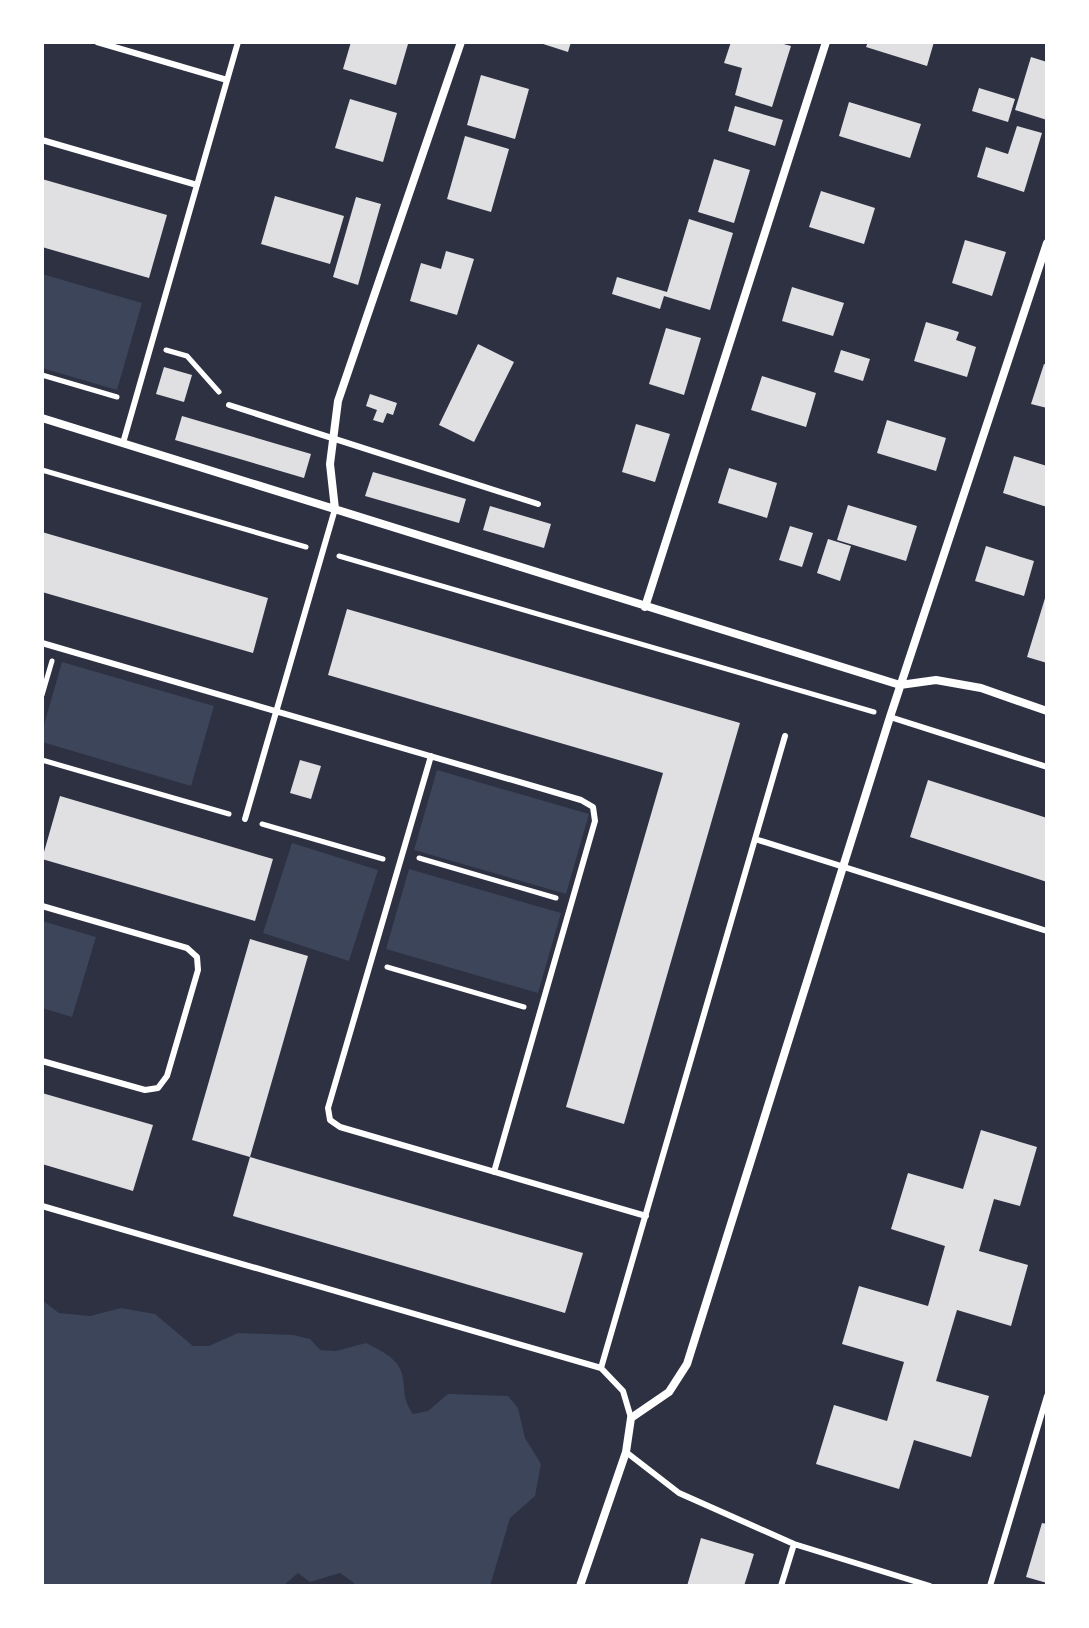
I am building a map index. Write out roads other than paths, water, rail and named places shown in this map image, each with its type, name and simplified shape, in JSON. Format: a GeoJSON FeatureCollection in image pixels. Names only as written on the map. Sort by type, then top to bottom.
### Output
{"type":"FeatureCollection","features":[{"type":"Feature","properties":{"kind":"street"},"geometry":{"type":"LineString","coordinates":[[335,509],[330,464],[338,401],[461,42]]}},
{"type":"Feature","properties":{"kind":"street"},"geometry":{"type":"LineString","coordinates":[[645,607],[826,42]]}},
{"type":"Feature","properties":{"kind":"street"},"geometry":{"type":"LineString","coordinates":[[580,1586],[626,1452],[631,1418],[669,1392],[687,1364],[900,685],[1047,243]]}},
{"type":"Feature","properties":{"kind":"street"},"geometry":{"type":"LineString","coordinates":[[42,418],[900,685],[936,680],[981,688],[1047,711]]}},
{"type":"Feature","properties":{"kind":"lane"},"geometry":{"type":"LineString","coordinates":[[97,42],[227,80]]}},
{"type":"Feature","properties":{"kind":"lane"},"geometry":{"type":"LineString","coordinates":[[123,443],[238,42]]}},
{"type":"Feature","properties":{"kind":"lane"},"geometry":{"type":"LineString","coordinates":[[42,140],[197,185]]}},
{"type":"Feature","properties":{"kind":"lane"},"geometry":{"type":"LineString","coordinates":[[229,405],[538,504]]}},
{"type":"Feature","properties":{"kind":"lane"},"geometry":{"type":"LineString","coordinates":[[245,819],[335,509]]}},
{"type":"Feature","properties":{"kind":"lane"},"geometry":{"type":"LineString","coordinates":[[42,643],[581,800],[593,807],[595,821],[494,1172]]}},
{"type":"Feature","properties":{"kind":"lane"},"geometry":{"type":"LineString","coordinates":[[890,717],[1047,767]]}},
{"type":"Feature","properties":{"kind":"lane"},"geometry":{"type":"LineString","coordinates":[[601,1368],[785,736]]}},
{"type":"Feature","properties":{"kind":"lane"},"geometry":{"type":"LineString","coordinates":[[431,756],[328,1108],[330,1120],[340,1127],[646,1216]]}},
{"type":"Feature","properties":{"kind":"lane"},"geometry":{"type":"LineString","coordinates":[[755,839],[1047,931]]}},
{"type":"Feature","properties":{"kind":"lane"},"geometry":{"type":"LineString","coordinates":[[42,906],[187,948],[197,957],[198,970],[167,1076],[158,1088],[145,1090],[42,1061]]}},
{"type":"Feature","properties":{"kind":"lane"},"geometry":{"type":"LineString","coordinates":[[42,1206],[601,1368],[623,1391],[631,1418]]}},
{"type":"Feature","properties":{"kind":"lane"},"geometry":{"type":"LineString","coordinates":[[990,1586],[1047,1396]]}},
{"type":"Feature","properties":{"kind":"lane"},"geometry":{"type":"LineString","coordinates":[[626,1452],[679,1493],[794,1544],[930,1586]]}},
{"type":"Feature","properties":{"kind":"lane"},"geometry":{"type":"LineString","coordinates":[[781,1586],[794,1544]]}}]}
